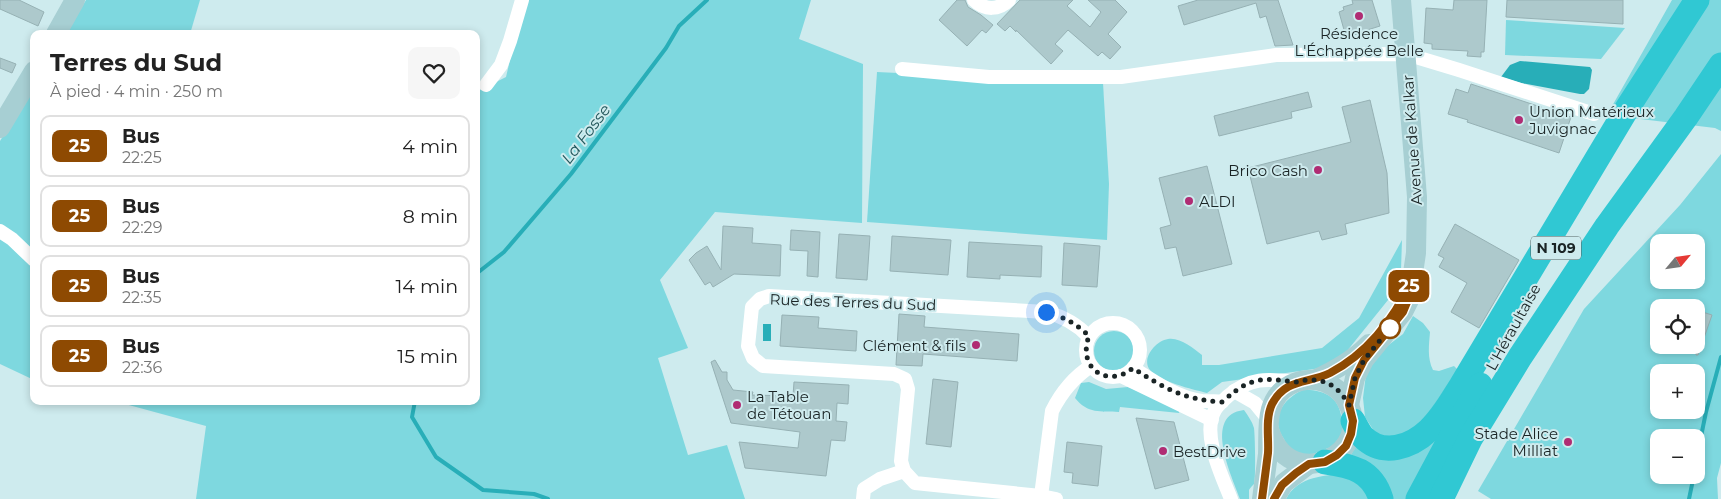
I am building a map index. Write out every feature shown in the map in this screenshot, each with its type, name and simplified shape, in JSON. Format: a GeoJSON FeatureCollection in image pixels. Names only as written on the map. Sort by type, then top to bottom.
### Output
{"type":"FeatureCollection","features":[{"type":"Feature","properties":{"kind":"highway"},"geometry":{"type":"LineString","coordinates":[[1351,413],[1363,437],[1376,446],[1389,449],[1403,447],[1430,429],[1461,386],[1618,123],[1698,0]]}},
{"type":"Feature","properties":{"kind":"highway","name":"L'Héraultaise"},"geometry":{"type":"LineString","coordinates":[[1418,499],[1583,200],[1698,0]]}},
{"type":"Feature","properties":{"kind":"highway","name":"L'Héraultaise"},"geometry":{"type":"LineString","coordinates":[[1441,499],[1470,439],[1520,357],[1607,226],[1721,65]]}},
{"type":"Feature","properties":{"kind":"highway"},"geometry":{"type":"LineString","coordinates":[[1454,499],[1526,362],[1607,226]]}},
{"type":"Feature","properties":{"kind":"highway"},"geometry":{"type":"LineString","coordinates":[[1317,463],[1350,466],[1361,470],[1378,489],[1381,499]]}},
{"type":"Feature","properties":{"kind":"street"},"geometry":{"type":"LineString","coordinates":[[486,85],[501,65],[522,0]]}},
{"type":"Feature","properties":{"kind":"street"},"geometry":{"type":"LineString","coordinates":[[974,0],[976,3],[989,8],[998,8],[1009,0]]}},
{"type":"Feature","properties":{"kind":"street","name":"Avenue de Kalkar"},"geometry":{"type":"LineString","coordinates":[[1351,413],[1355,378],[1364,360],[1403,312],[1408,300],[1416,253],[1416,197],[1401,0]]}},
{"type":"Feature","properties":{"kind":"street"},"geometry":{"type":"LineString","coordinates":[[58,30],[70,1]]}},
{"type":"Feature","properties":{"kind":"street"},"geometry":{"type":"LineString","coordinates":[[902,69],[989,77],[1121,77],[1276,55],[1406,54],[1594,114]]}},
{"type":"Feature","properties":{"kind":"street"},"geometry":{"type":"LineString","coordinates":[[0,128],[30,78]]}},
{"type":"Feature","properties":{"kind":"street"},"geometry":{"type":"LineString","coordinates":[[0,232],[12,239],[30,256]]}},
{"type":"Feature","properties":{"kind":"street","name":"Avenue de Kalkar"},"geometry":{"type":"LineString","coordinates":[[1305,381],[1334,370],[1366,347],[1393,317],[1412,280]]}},
{"type":"Feature","properties":{"kind":"street","name":"Rue des Terres du Sud"},"geometry":{"type":"LineString","coordinates":[[904,471],[901,461],[908,389],[905,379],[894,374],[763,366],[753,358],[748,346],[752,307],[760,299],[769,296],[1046,312],[1058,315],[1089,336]]}},
{"type":"Feature","properties":{"kind":"street"},"geometry":{"type":"LineString","coordinates":[[1116,323],[1126,326],[1134,333],[1139,342],[1140,352],[1138,360],[1133,368],[1121,376],[1103,376],[1091,366],[1086,351],[1089,336],[1105,324],[1116,323]]}},
{"type":"Feature","properties":{"kind":"street"},"geometry":{"type":"LineString","coordinates":[[1041,496],[1052,411],[1057,400],[1075,377],[1091,366]]}},
{"type":"Feature","properties":{"kind":"street"},"geometry":{"type":"LineString","coordinates":[[1133,368],[1154,382],[1185,396],[1201,401],[1222,402]]}},
{"type":"Feature","properties":{"kind":"street"},"geometry":{"type":"LineString","coordinates":[[1121,376],[1212,420]]}},
{"type":"Feature","properties":{"kind":"street"},"geometry":{"type":"LineString","coordinates":[[1231,499],[1214,452],[1211,434],[1214,411],[1244,384],[1259,380],[1325,382],[1343,395],[1351,413],[1351,434],[1346,446],[1337,455],[1317,463],[1284,483],[1274,499]]}},
{"type":"Feature","properties":{"kind":"street"},"geometry":{"type":"LineString","coordinates":[[1262,499],[1271,407],[1277,396],[1286,387],[1305,381]]}},
{"type":"Feature","properties":{"kind":"street"},"geometry":{"type":"LineString","coordinates":[[1234,391],[1255,403],[1268,424],[1275,444],[1286,457],[1297,462],[1317,463]]}},
{"type":"Feature","properties":{"kind":"street"},"geometry":{"type":"LineString","coordinates":[[863,499],[864,489],[872,482],[904,471],[915,482],[1056,499]]}},
{"type":"Feature","properties":{"kind":"shaded area"},"geometry":{"type":"Polygon","coordinates":[[[86,0],[200,0],[191,30],[68,30],[86,0]]]}},
{"type":"Feature","properties":{"kind":"shaded area"},"geometry":{"type":"Polygon","coordinates":[[[524,0],[811,0],[799,39],[863,64],[862,223],[715,212],[660,280],[688,348],[658,358],[688,455],[727,445],[745,499],[196,499],[206,426],[129,405],[480,405],[480,90],[506,77],[524,0]]]}},
{"type":"Feature","properties":{"kind":"shaded area"},"geometry":{"type":"Polygon","coordinates":[[[1672,0],[1721,0],[1721,131],[1715,128],[1607,115],[1672,0]]]}},
{"type":"Feature","properties":{"kind":"shaded area"},"geometry":{"type":"Polygon","coordinates":[[[1506,20],[1625,28],[1601,59],[1505,55],[1506,20]]]}},
{"type":"Feature","properties":{"kind":"shaded area"},"geometry":{"type":"Polygon","coordinates":[[[1520,61],[1590,67],[1592,70],[1589,89],[1584,94],[1580,94],[1521,83],[1501,77],[1510,65],[1520,61]]]}},
{"type":"Feature","properties":{"kind":"shaded area"},"geometry":{"type":"Polygon","coordinates":[[[877,72],[1103,83],[1109,184],[1107,240],[867,222],[877,72]]]}},
{"type":"Feature","properties":{"kind":"shaded area"},"geometry":{"type":"Polygon","coordinates":[[[30,92],[30,378],[0,364],[0,141],[30,92]]]}},
{"type":"Feature","properties":{"kind":"shaded area"},"geometry":{"type":"Polygon","coordinates":[[[1721,154],[1721,463],[1717,478],[1718,499],[1491,499],[1478,491],[1584,309],[1650,238],[1650,289],[1705,289],[1705,234],[1653,234],[1680,205],[1721,154]]]}},
{"type":"Feature","properties":{"kind":"shaded area"},"geometry":{"type":"Polygon","coordinates":[[[1402,240],[1401,270],[1388,300],[1347,351],[1321,368],[1222,382],[1207,393],[1161,378],[1150,370],[1147,361],[1148,356],[1158,343],[1168,339],[1182,341],[1202,355],[1202,365],[1219,365],[1322,348],[1359,318],[1402,240]]]}},
{"type":"Feature","properties":{"kind":"shaded area"},"geometry":{"type":"Polygon","coordinates":[[[1413,316],[1423,323],[1430,332],[1429,356],[1433,370],[1439,371],[1454,366],[1458,370],[1421,424],[1400,436],[1387,438],[1376,434],[1365,417],[1363,398],[1366,374],[1382,350],[1403,334],[1413,316]]]}},
{"type":"Feature","properties":{"kind":"shaded area"},"geometry":{"type":"Polygon","coordinates":[[[763,324],[771,324],[771,341],[763,341],[763,324]]]}},
{"type":"Feature","properties":{"kind":"shaded area"},"geometry":{"type":"Polygon","coordinates":[[[1114,331],[1128,337],[1134,351],[1128,365],[1114,371],[1100,365],[1094,351],[1100,337],[1114,331]]]}},
{"type":"Feature","properties":{"kind":"shaded area"},"geometry":{"type":"Polygon","coordinates":[[[1089,382],[1106,389],[1128,387],[1180,409],[1179,413],[1120,407],[1119,412],[1090,409],[1075,398],[1081,383],[1089,382]]]}},
{"type":"Feature","properties":{"kind":"shaded area"},"geometry":{"type":"Polygon","coordinates":[[[1303,390],[1323,392],[1333,398],[1339,408],[1344,426],[1336,445],[1308,456],[1290,449],[1280,432],[1278,424],[1280,410],[1284,404],[1303,390]]]}},
{"type":"Feature","properties":{"kind":"shaded area"},"geometry":{"type":"Polygon","coordinates":[[[1455,404],[1410,499],[1386,499],[1349,459],[1359,439],[1379,454],[1455,404]]]}},
{"type":"Feature","properties":{"kind":"shaded area"},"geometry":{"type":"Polygon","coordinates":[[[1244,410],[1254,428],[1255,480],[1249,490],[1249,499],[1240,499],[1223,448],[1222,434],[1225,423],[1231,414],[1244,410]]]}},
{"type":"Feature","properties":{"kind":"shaded area"},"geometry":{"type":"Polygon","coordinates":[[[1349,474],[1372,499],[1286,499],[1291,491],[1305,481],[1322,476],[1349,474]]]}},
{"type":"Feature","properties":{"kind":"building"},"geometry":{"type":"Polygon","coordinates":[[[0,0],[19,0],[44,12],[38,26],[0,9],[0,0]]]}},
{"type":"Feature","properties":{"kind":"building"},"geometry":{"type":"Polygon","coordinates":[[[957,0],[965,0],[968,7],[993,25],[986,33],[982,30],[967,46],[939,20],[957,0]]]}},
{"type":"Feature","properties":{"kind":"building"},"geometry":{"type":"Polygon","coordinates":[[[1020,0],[1073,0],[1067,6],[1090,27],[1101,12],[1088,0],[1115,0],[1127,12],[1108,34],[1121,47],[1110,59],[1102,52],[1098,56],[1068,30],[1055,44],[1063,51],[1051,64],[1016,30],[1016,32],[1010,26],[1005,31],[997,24],[1020,0]]]}},
{"type":"Feature","properties":{"kind":"building"},"geometry":{"type":"Polygon","coordinates":[[[1198,0],[1278,0],[1293,45],[1275,46],[1266,16],[1260,18],[1256,3],[1184,25],[1178,6],[1198,0]]]}},
{"type":"Feature","properties":{"kind":"building","name":"Résidence L'Échappée Belle"},"geometry":{"type":"Polygon","coordinates":[[[1352,0],[1372,0],[1380,26],[1346,37],[1339,12],[1344,10],[1343,7],[1353,4],[1352,0]]]}},
{"type":"Feature","properties":{"kind":"building"},"geometry":{"type":"Polygon","coordinates":[[[1454,0],[1487,0],[1484,52],[1481,52],[1481,57],[1467,56],[1468,51],[1432,49],[1432,44],[1424,43],[1426,8],[1453,10],[1454,0]]]}},
{"type":"Feature","properties":{"kind":"building"},"geometry":{"type":"Polygon","coordinates":[[[1507,0],[1623,0],[1623,24],[1506,17],[1507,0]]]}},
{"type":"Feature","properties":{"kind":"building"},"geometry":{"type":"Polygon","coordinates":[[[0,58],[16,64],[12,73],[0,68],[0,58]]]}},
{"type":"Feature","properties":{"kind":"building","name":"Union Matérieux Juvignac"},"geometry":{"type":"Polygon","coordinates":[[[1471,84],[1571,117],[1559,153],[1448,114],[1456,89],[1468,93],[1471,84]]]}},
{"type":"Feature","properties":{"kind":"building"},"geometry":{"type":"Polygon","coordinates":[[[1308,92],[1312,107],[1291,112],[1292,118],[1219,136],[1214,116],[1308,92]]]}},
{"type":"Feature","properties":{"kind":"building","name":"Brico Cash"},"geometry":{"type":"Polygon","coordinates":[[[1370,100],[1387,173],[1389,213],[1345,224],[1347,234],[1322,240],[1319,231],[1267,244],[1248,168],[1351,142],[1342,107],[1370,100]]]}},
{"type":"Feature","properties":{"kind":"building","name":"ALDI"},"geometry":{"type":"Polygon","coordinates":[[[1207,166],[1232,264],[1183,276],[1176,247],[1165,249],[1160,228],[1171,225],[1159,178],[1207,166]]]}},
{"type":"Feature","properties":{"kind":"building"},"geometry":{"type":"Polygon","coordinates":[[[1455,224],[1519,260],[1479,328],[1451,312],[1467,283],[1439,267],[1444,258],[1438,255],[1455,224]]]}},
{"type":"Feature","properties":{"kind":"building"},"geometry":{"type":"Polygon","coordinates":[[[723,226],[753,228],[752,243],[781,245],[780,276],[734,274],[713,287],[710,282],[705,285],[689,260],[707,246],[721,270],[723,226]]]}},
{"type":"Feature","properties":{"kind":"building"},"geometry":{"type":"Polygon","coordinates":[[[791,230],[820,232],[818,277],[807,276],[808,251],[790,250],[791,230]]]}},
{"type":"Feature","properties":{"kind":"building"},"geometry":{"type":"Polygon","coordinates":[[[839,234],[870,236],[867,280],[836,278],[839,234]]]}},
{"type":"Feature","properties":{"kind":"building"},"geometry":{"type":"Polygon","coordinates":[[[892,236],[951,240],[948,275],[890,271],[892,236]]]}},
{"type":"Feature","properties":{"kind":"building"},"geometry":{"type":"Polygon","coordinates":[[[969,242],[1042,246],[1041,277],[1000,275],[1000,279],[967,277],[969,242]]]}},
{"type":"Feature","properties":{"kind":"building"},"geometry":{"type":"Polygon","coordinates":[[[1064,243],[1100,246],[1097,287],[1062,285],[1064,243]]]}},
{"type":"Feature","properties":{"kind":"building"},"geometry":{"type":"Polygon","coordinates":[[[1705,313],[1712,315],[1705,335],[1705,313]]]}},
{"type":"Feature","properties":{"kind":"building"},"geometry":{"type":"Polygon","coordinates":[[[899,314],[925,316],[924,327],[1019,334],[1017,361],[923,354],[922,366],[896,365],[899,314]]]}},
{"type":"Feature","properties":{"kind":"building"},"geometry":{"type":"Polygon","coordinates":[[[782,315],[819,317],[818,328],[857,331],[856,351],[780,346],[782,315]]]}},
{"type":"Feature","properties":{"kind":"building"},"geometry":{"type":"Polygon","coordinates":[[[715,360],[722,372],[727,372],[727,380],[733,390],[753,392],[752,395],[793,396],[794,382],[849,385],[848,404],[837,403],[836,421],[847,422],[845,441],[831,440],[826,476],[745,468],[739,442],[798,448],[800,432],[731,423],[711,362],[715,360]]]}},
{"type":"Feature","properties":{"kind":"building"},"geometry":{"type":"Polygon","coordinates":[[[933,379],[958,382],[951,447],[926,444],[933,379]]]}},
{"type":"Feature","properties":{"kind":"building","name":"BestDrive"},"geometry":{"type":"Polygon","coordinates":[[[1136,418],[1174,422],[1189,480],[1155,489],[1136,418]]]}},
{"type":"Feature","properties":{"kind":"building"},"geometry":{"type":"Polygon","coordinates":[[[1067,442],[1102,446],[1098,486],[1072,483],[1073,473],[1064,472],[1067,442]]]}},
{"type":"Feature","properties":{"kind":"waterway","name":"La Fosse"},"geometry":{"type":"LineString","coordinates":[[480,271],[504,252],[571,174],[666,48],[679,26],[707,0]]}},
{"type":"Feature","properties":{"kind":"waterway"},"geometry":{"type":"LineString","coordinates":[[1703,429],[1721,357]]}},
{"type":"Feature","properties":{"kind":"waterway","name":"La Fosse"},"geometry":{"type":"LineString","coordinates":[[414,405],[412,417],[436,457],[483,490],[534,494],[548,499]]}},
{"type":"Feature","properties":{"kind":"waterway"},"geometry":{"type":"LineString","coordinates":[[1689,499],[1692,484]]}},
{"type":"Feature","properties":{"kind":"bus line","name":"25"},"geometry":{"type":"LineString","coordinates":[[1262,499],[1268,454],[1268,419],[1271,407],[1277,396],[1286,387],[1297,382],[1314,380],[1328,374],[1366,347],[1393,317],[1412,280],[1408,300],[1403,312],[1364,360],[1355,378],[1349,405],[1353,421],[1351,434],[1346,446],[1337,455],[1325,462],[1309,464],[1296,473],[1282,485],[1274,499]]}},
{"type":"Feature","properties":{"kind":"place","name":"Résidence L'Échappée Belle"},"geometry":{"type":"Point","coordinates":[1359,16]}},
{"type":"Feature","properties":{"kind":"place","name":"Union Matérieux Juvignac"},"geometry":{"type":"Point","coordinates":[1519,120]}},
{"type":"Feature","properties":{"kind":"place","name":"Brico Cash"},"geometry":{"type":"Point","coordinates":[1318,170]}},
{"type":"Feature","properties":{"kind":"place","name":"ALDI"},"geometry":{"type":"Point","coordinates":[1189,201]}},
{"type":"Feature","properties":{"kind":"place","name":"Clément & fils"},"geometry":{"type":"Point","coordinates":[976,345]}},
{"type":"Feature","properties":{"kind":"place","name":"La Table de Tétouan"},"geometry":{"type":"Point","coordinates":[737,405]}},
{"type":"Feature","properties":{"kind":"place","name":"Stade Alice Milliat"},"geometry":{"type":"Point","coordinates":[1568,442]}},
{"type":"Feature","properties":{"kind":"place","name":"BestDrive"},"geometry":{"type":"Point","coordinates":[1163,451]}},
{"type":"Feature","properties":{"kind":"route"},"geometry":{"type":"LineString","coordinates":[[1046,312],[1058,315],[1089,336],[1086,344],[1087,359],[1096,372],[1103,376],[1119,377],[1133,368],[1154,382],[1185,396],[1201,401],[1222,402],[1244,384],[1259,380],[1275,379],[1297,382],[1305,380],[1325,382],[1343,395],[1349,405],[1355,378],[1364,360],[1390,328]]}}]}
